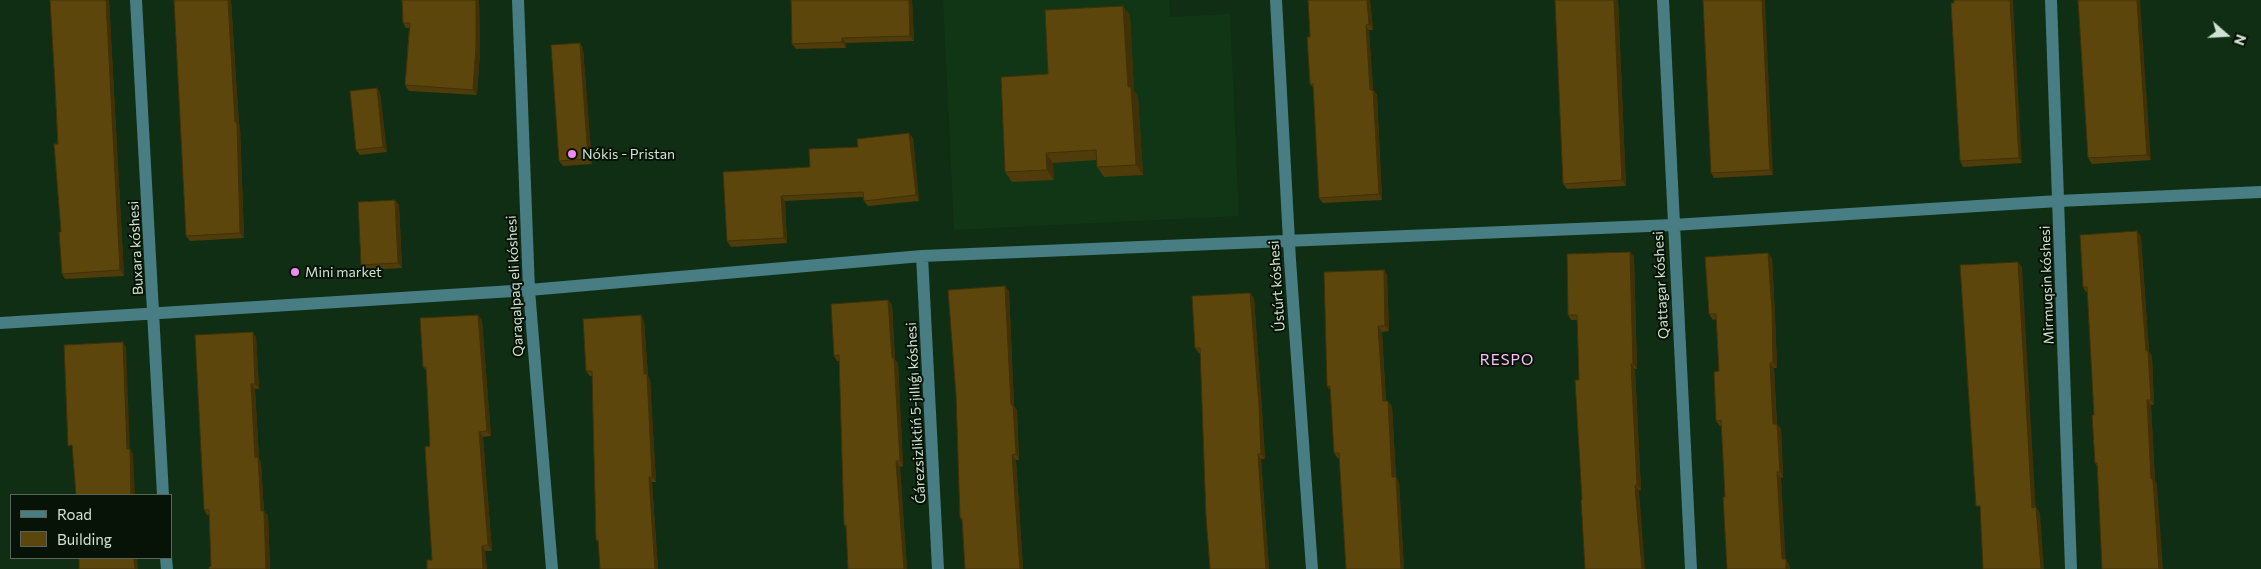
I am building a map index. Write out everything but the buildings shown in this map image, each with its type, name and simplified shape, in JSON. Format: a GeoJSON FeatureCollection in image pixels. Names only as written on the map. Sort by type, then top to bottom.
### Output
{"type":"FeatureCollection","features":[{"type":"Feature","properties":{"kind":"street","name":"Buxara kóshesi"},"geometry":{"type":"LineString","coordinates":[[136,0],[155,312],[163,494]]}},
{"type":"Feature","properties":{"kind":"street","name":"Qaraqalpaq eli kóshesi"},"geometry":{"type":"LineString","coordinates":[[518,0],[529,290],[552,569]]}},
{"type":"Feature","properties":{"kind":"street","name":"Ústúrt kóshesi"},"geometry":{"type":"LineString","coordinates":[[1276,0],[1289,239],[1312,569]]}},
{"type":"Feature","properties":{"kind":"street","name":"Qattagar kóshesi"},"geometry":{"type":"LineString","coordinates":[[1663,0],[1691,569]]}},
{"type":"Feature","properties":{"kind":"street","name":"Mirmuqsin kóshesi"},"geometry":{"type":"LineString","coordinates":[[2051,0],[2071,569]]}},
{"type":"Feature","properties":{"kind":"street"},"geometry":{"type":"LineString","coordinates":[[0,322],[529,290],[922,256],[1289,239],[1673,225],[2058,201],[2261,192]]}},
{"type":"Feature","properties":{"kind":"street","name":"Ǵárezsizliktiń 5-jıllıǵı kóshesi"},"geometry":{"type":"LineString","coordinates":[[922,256],[938,569]]}},
{"type":"Feature","properties":{"kind":"shaded area"},"geometry":{"type":"Polygon","coordinates":[[[943,0],[1169,0],[1170,17],[1230,14],[1239,216],[954,230],[943,0]]]}},
{"type":"Feature","properties":{"kind":"place","name":"Nókis - Pristan"},"geometry":{"type":"Point","coordinates":[572,154]}},
{"type":"Feature","properties":{"kind":"place","name":"Mini market"},"geometry":{"type":"Point","coordinates":[295,272]}},
{"type":"Feature","properties":{"kind":"district","name":"RESPO"},"geometry":{"type":"Point","coordinates":[1507,360]}}]}
